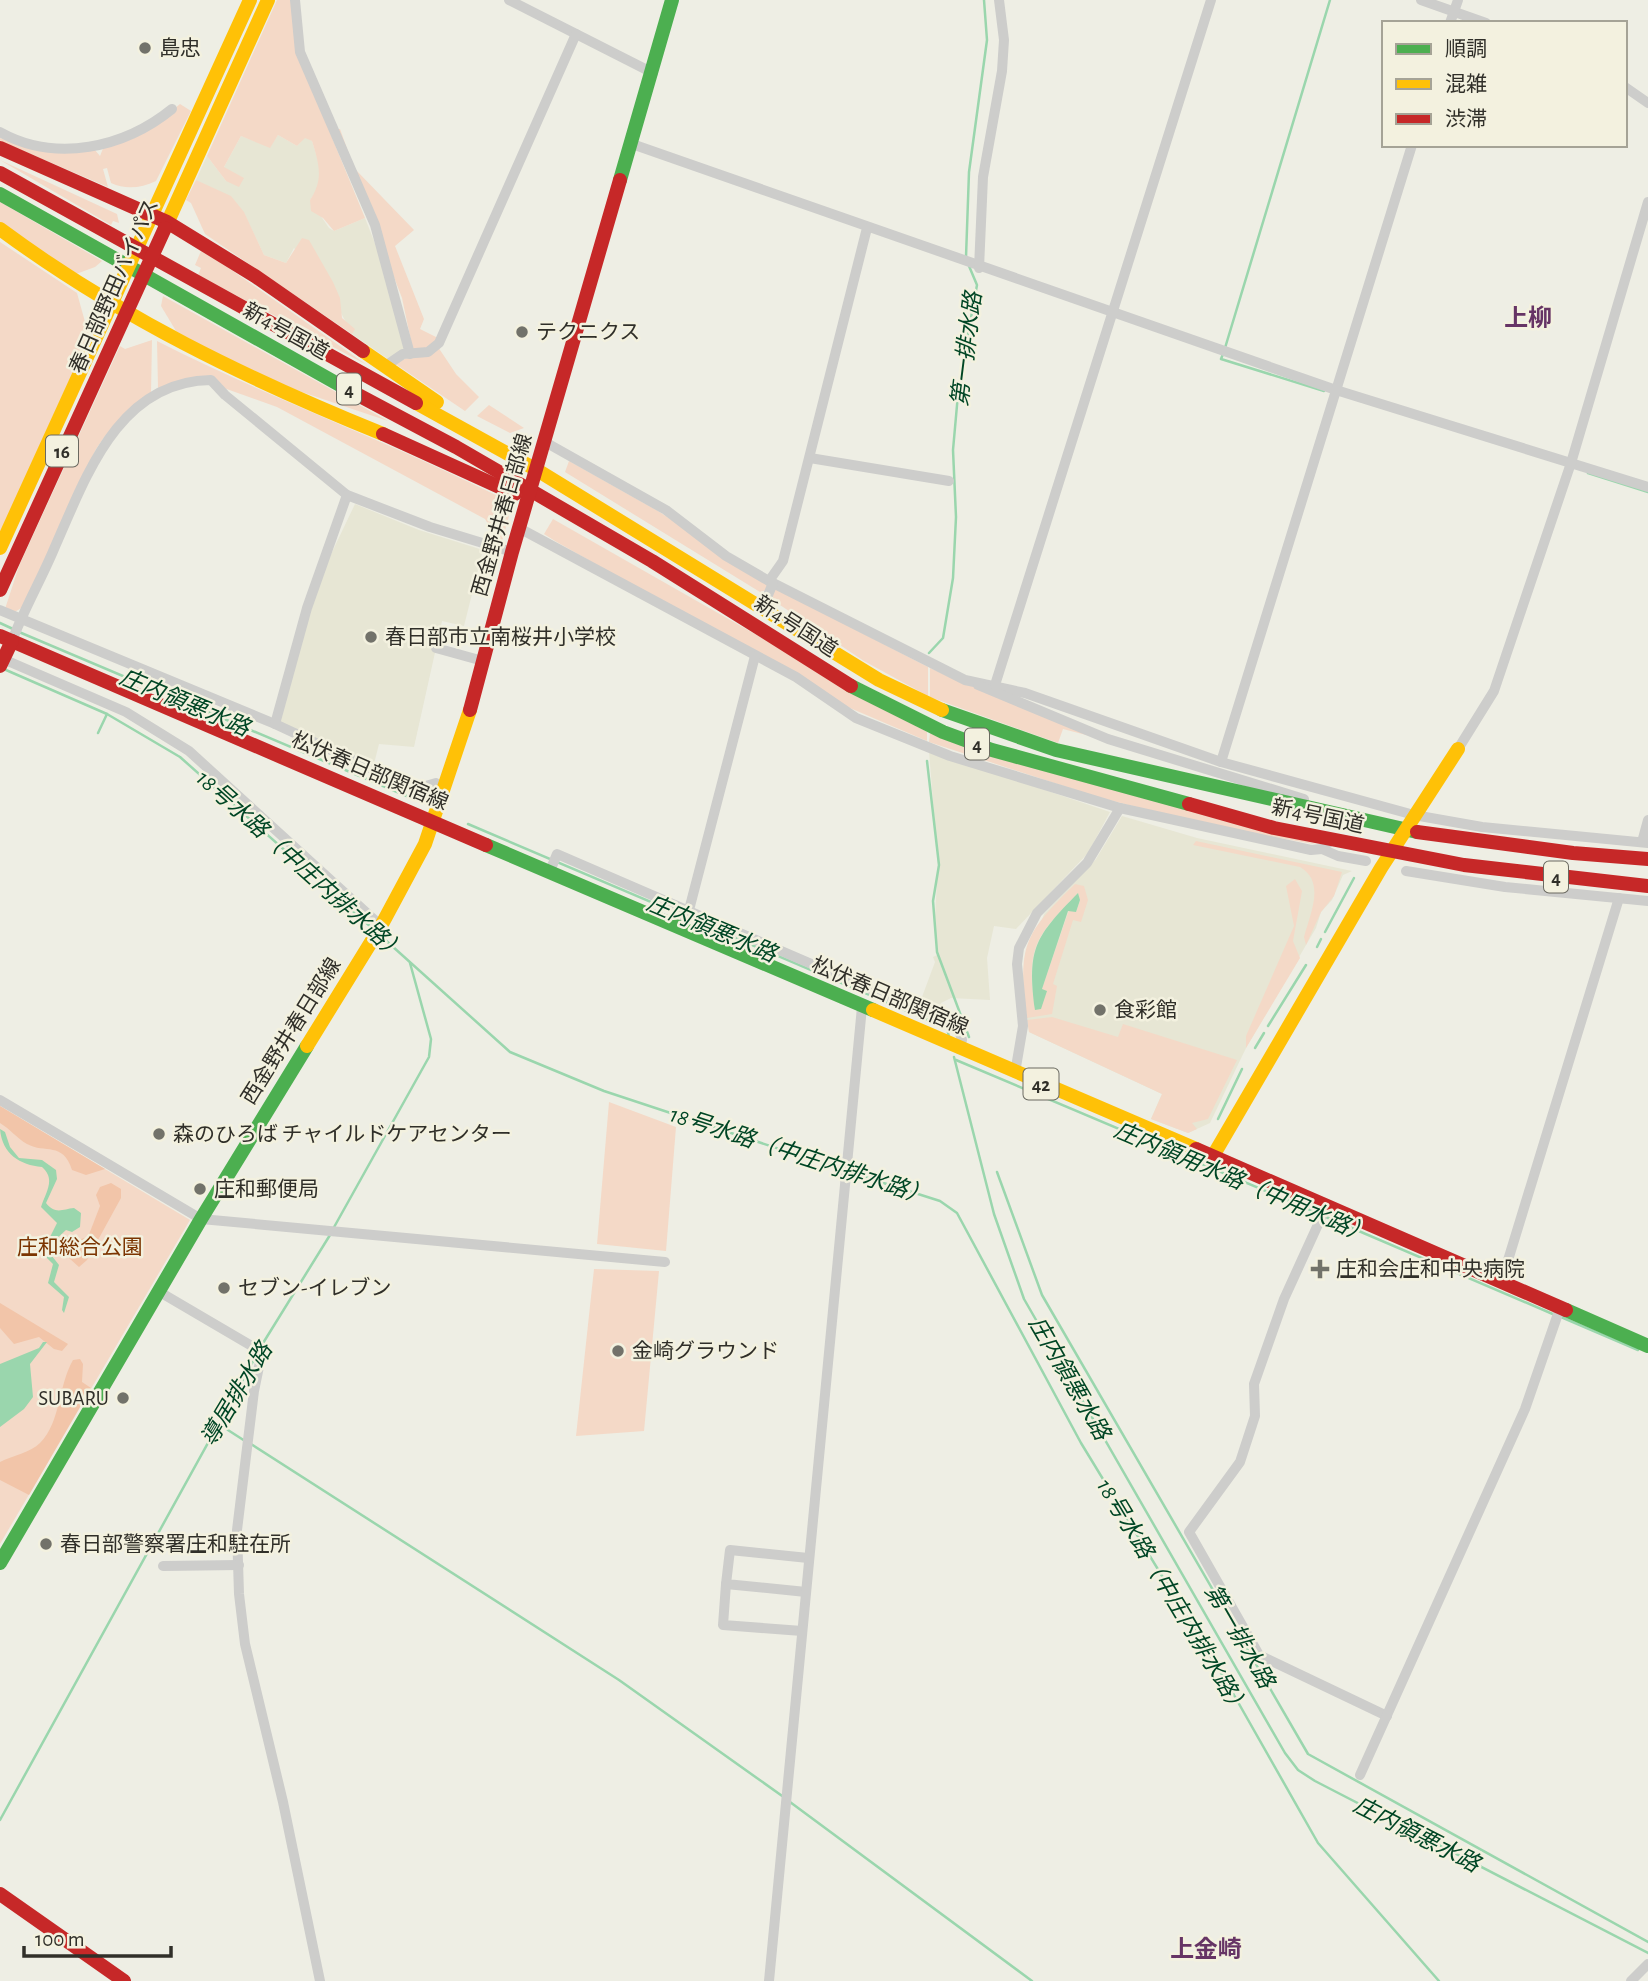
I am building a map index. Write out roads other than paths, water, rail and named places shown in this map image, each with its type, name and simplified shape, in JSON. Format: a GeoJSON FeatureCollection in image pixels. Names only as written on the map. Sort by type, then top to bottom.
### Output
{"type":"FeatureCollection","features":[{"type":"Feature","properties":{"kind":"main road","name":"春日部野田バイパス"},"geometry":{"type":"LineString","coordinates":[[0,548],[250,0]]}},
{"type":"Feature","properties":{"kind":"main road","name":"春日部野田バイパス"},"geometry":{"type":"LineString","coordinates":[[0,590],[268,0]]}},
{"type":"Feature","properties":{"kind":"main road","name":"西金野井春日部線"},"geometry":{"type":"LineString","coordinates":[[0,1563],[201,1219],[381,926],[434,822],[464,734],[512,552],[672,0]]}},
{"type":"Feature","properties":{"kind":"main road"},"geometry":{"type":"LineString","coordinates":[[0,148],[167,222]]}},
{"type":"Feature","properties":{"kind":"main road","name":"新4号国道"},"geometry":{"type":"LineString","coordinates":[[0,173],[537,470],[879,680],[941,710],[998,732],[1111,764],[1404,830],[1648,859]]}},
{"type":"Feature","properties":{"kind":"main road","name":"新4号国道"},"geometry":{"type":"LineString","coordinates":[[0,194],[529,495],[705,601],[747,619],[878,701],[967,741],[1326,844],[1391,852],[1546,882],[1648,886]]}},
{"type":"Feature","properties":{"kind":"main road","name":"4"},"geometry":{"type":"LineString","coordinates":[[167,222],[254,276],[440,405],[510,445],[537,470]]}},
{"type":"Feature","properties":{"kind":"main road"},"geometry":{"type":"LineString","coordinates":[[2,231],[110,305],[258,382],[367,425],[529,495]]}},
{"type":"Feature","properties":{"kind":"main road"},"geometry":{"type":"LineString","coordinates":[[2,662],[8,638]]}},
{"type":"Feature","properties":{"kind":"main road","name":"松伏春日部関宿線"},"geometry":{"type":"LineString","coordinates":[[8,638],[434,822],[552,865],[685,919],[862,1007],[1213,1156],[1648,1346]]}},
{"type":"Feature","properties":{"kind":"main road"},"geometry":{"type":"LineString","coordinates":[[1213,1156],[1404,830],[1458,749]]}},
{"type":"Feature","properties":{"kind":"main road"},"geometry":{"type":"LineString","coordinates":[[0,1894],[124,1981]]}},
{"type":"Feature","properties":{"kind":"street"},"geometry":{"type":"LineString","coordinates":[[295,0],[300,52],[375,225],[410,354]]}},
{"type":"Feature","properties":{"kind":"street"},"geometry":{"type":"LineString","coordinates":[[509,0],[653,73]]}},
{"type":"Feature","properties":{"kind":"street"},"geometry":{"type":"LineString","coordinates":[[979,268],[983,177],[1002,71],[1004,40],[999,0]]}},
{"type":"Feature","properties":{"kind":"street"},"geometry":{"type":"LineString","coordinates":[[995,685],[1114,314],[1210,0]]}},
{"type":"Feature","properties":{"kind":"street"},"geometry":{"type":"LineString","coordinates":[[1421,0],[1456,5],[1483,21]]}},
{"type":"Feature","properties":{"kind":"street"},"geometry":{"type":"LineString","coordinates":[[384,366],[404,354],[428,352],[439,343],[576,34]]}},
{"type":"Feature","properties":{"kind":"street"},"geometry":{"type":"LineString","coordinates":[[1627,88],[1648,103]]}},
{"type":"Feature","properties":{"kind":"street"},"geometry":{"type":"LineString","coordinates":[[0,132],[19,143],[44,149],[82,147],[136,133],[172,109]]}},
{"type":"Feature","properties":{"kind":"street"},"geometry":{"type":"LineString","coordinates":[[632,144],[979,268],[1336,390],[1648,487]]}},
{"type":"Feature","properties":{"kind":"street"},"geometry":{"type":"LineString","coordinates":[[1221,762],[1411,147]]}},
{"type":"Feature","properties":{"kind":"street"},"geometry":{"type":"LineString","coordinates":[[1458,749],[1494,691],[1571,463],[1648,202]]}},
{"type":"Feature","properties":{"kind":"street"},"geometry":{"type":"LineString","coordinates":[[762,607],[771,582],[783,561],[867,228]]}},
{"type":"Feature","properties":{"kind":"street"},"geometry":{"type":"LineString","coordinates":[[8,638],[20,621],[102,445],[124,421],[156,394],[177,384],[211,380],[225,395],[347,495],[430,527],[512,552]]}},
{"type":"Feature","properties":{"kind":"street"},"geometry":{"type":"LineString","coordinates":[[545,442],[666,510],[726,555],[771,582],[965,680],[1108,738],[1208,772],[1307,799],[1355,818]]}},
{"type":"Feature","properties":{"kind":"street"},"geometry":{"type":"LineString","coordinates":[[810,458],[949,481]]}},
{"type":"Feature","properties":{"kind":"street"},"geometry":{"type":"LineString","coordinates":[[275,724],[307,608],[347,495]]}},
{"type":"Feature","properties":{"kind":"street"},"geometry":{"type":"LineString","coordinates":[[519,528],[796,677],[868,722],[1006,775],[1120,808],[1298,848],[1326,844],[1338,856],[1366,861]]}},
{"type":"Feature","properties":{"kind":"street"},"geometry":{"type":"LineString","coordinates":[[0,610],[20,621],[275,724],[415,789],[436,783]]}},
{"type":"Feature","properties":{"kind":"street"},"geometry":{"type":"LineString","coordinates":[[436,648],[483,661]]}},
{"type":"Feature","properties":{"kind":"street"},"geometry":{"type":"LineString","coordinates":[[755,656],[685,919],[945,1018],[959,1030],[962,1040],[960,1049]]}},
{"type":"Feature","properties":{"kind":"street"},"geometry":{"type":"LineString","coordinates":[[2,662],[126,712],[189,751],[381,926]]}},
{"type":"Feature","properties":{"kind":"street"},"geometry":{"type":"LineString","coordinates":[[965,680],[995,685],[1221,762],[1415,815],[1482,827],[1645,842],[1648,820]]}},
{"type":"Feature","properties":{"kind":"street"},"geometry":{"type":"LineString","coordinates":[[1016,1073],[1023,1026],[1017,964],[1019,948],[1037,913],[1108,839],[1120,808]]}},
{"type":"Feature","properties":{"kind":"street"},"geometry":{"type":"LineString","coordinates":[[1472,840],[1482,827]]}},
{"type":"Feature","properties":{"kind":"street"},"geometry":{"type":"LineString","coordinates":[[1405,871],[1505,887],[1546,882],[1619,898],[1648,901]]}},
{"type":"Feature","properties":{"kind":"street"},"geometry":{"type":"LineString","coordinates":[[1502,1283],[1619,898]]}},
{"type":"Feature","properties":{"kind":"street"},"geometry":{"type":"LineString","coordinates":[[769,1981],[862,1007]]}},
{"type":"Feature","properties":{"kind":"street"},"geometry":{"type":"LineString","coordinates":[[0,1100],[201,1219],[665,1262]]}},
{"type":"Feature","properties":{"kind":"street"},"geometry":{"type":"LineString","coordinates":[[1326,1207],[1284,1299],[1254,1384],[1255,1416],[1240,1462],[1189,1532],[1259,1656],[1387,1716]]}},
{"type":"Feature","properties":{"kind":"street"},"geometry":{"type":"LineString","coordinates":[[158,1291],[262,1352],[254,1391],[237,1531],[245,1644],[283,1802],[320,1981]]}},
{"type":"Feature","properties":{"kind":"street"},"geometry":{"type":"LineString","coordinates":[[1360,1775],[1525,1409],[1560,1308]]}},
{"type":"Feature","properties":{"kind":"street"},"geometry":{"type":"LineString","coordinates":[[802,1631],[723,1625],[726,1584],[730,1550],[808,1558]]}},
{"type":"Feature","properties":{"kind":"street"},"geometry":{"type":"LineString","coordinates":[[163,1566],[239,1564]]}},
{"type":"Feature","properties":{"kind":"street"},"geometry":{"type":"LineString","coordinates":[[726,1584],[806,1592]]}},
{"type":"Feature","properties":{"kind":"street"},"geometry":{"type":"LineString","coordinates":[[1632,1981],[1648,1964]]}},
{"type":"Feature","properties":{"kind":"waterway","name":"第一排水路"},"geometry":{"type":"LineString","coordinates":[[966,257],[969,172],[987,40],[984,0]]}},
{"type":"Feature","properties":{"kind":"waterway"},"geometry":{"type":"LineString","coordinates":[[1225,348],[1330,0]]}},
{"type":"Feature","properties":{"kind":"waterway","name":"第一排水路"},"geometry":{"type":"LineString","coordinates":[[929,653],[943,638],[953,578],[956,517],[953,450],[959,383],[977,285],[969,266]]}},
{"type":"Feature","properties":{"kind":"waterway"},"geometry":{"type":"LineString","coordinates":[[1223,354],[1221,359],[1324,391]]}},
{"type":"Feature","properties":{"kind":"waterway"},"geometry":{"type":"LineString","coordinates":[[1588,473],[1648,492]]}},
{"type":"Feature","properties":{"kind":"waterway","name":"庄内領悪水路"},"geometry":{"type":"LineString","coordinates":[[0,623],[13,629]]}},
{"type":"Feature","properties":{"kind":"waterway","name":"庄内領悪水路"},"geometry":{"type":"LineString","coordinates":[[19,632],[409,797]]}},
{"type":"Feature","properties":{"kind":"waterway","name":"18号水路（中庄内排水路）"},"geometry":{"type":"LineString","coordinates":[[6,670],[107,714],[180,757],[372,928]]}},
{"type":"Feature","properties":{"kind":"waterway"},"geometry":{"type":"LineString","coordinates":[[98,733],[107,714]]}},
{"type":"Feature","properties":{"kind":"waterway","name":"第一排水路"},"geometry":{"type":"LineString","coordinates":[[927,761],[939,865],[933,901],[937,952],[969,1037]]}},
{"type":"Feature","properties":{"kind":"waterway","name":"庄内領悪水路"},"geometry":{"type":"LineString","coordinates":[[468,824],[947,1028],[949,1037]]}},
{"type":"Feature","properties":{"kind":"waterway"},"geometry":{"type":"LineString","coordinates":[[1325,932],[1354,878]]}},
{"type":"Feature","properties":{"kind":"waterway","name":"18号水路（中庄内排水路）"},"geometry":{"type":"LineString","coordinates":[[382,937],[510,1052],[604,1091],[843,1170]]}},
{"type":"Feature","properties":{"kind":"waterway"},"geometry":{"type":"LineString","coordinates":[[1317,947],[1321,939]]}},
{"type":"Feature","properties":{"kind":"waterway","name":"導居排水路"},"geometry":{"type":"LineString","coordinates":[[333,1229],[429,1057],[431,1039],[410,963]]}},
{"type":"Feature","properties":{"kind":"waterway"},"geometry":{"type":"LineString","coordinates":[[1268,1026],[1306,965]]}},
{"type":"Feature","properties":{"kind":"waterway"},"geometry":{"type":"LineString","coordinates":[[1255,1048],[1264,1033]]}},
{"type":"Feature","properties":{"kind":"waterway","name":"庄内領悪水路"},"geometry":{"type":"LineString","coordinates":[[954,1057],[994,1214],[1024,1299],[1285,1753],[1298,1770],[1648,1953]]}},
{"type":"Feature","properties":{"kind":"waterway","name":"庄内領用水路（中用水路）"},"geometry":{"type":"LineString","coordinates":[[956,1060],[1320,1214]]}},
{"type":"Feature","properties":{"kind":"waterway"},"geometry":{"type":"LineString","coordinates":[[1218,1119],[1242,1069]]}},
{"type":"Feature","properties":{"kind":"waterway","name":"18号水路（中庄内排水路）"},"geometry":{"type":"LineString","coordinates":[[849,1172],[940,1201],[957,1213],[1081,1443],[1226,1681],[1318,1843],[1439,1981]]}},
{"type":"Feature","properties":{"kind":"waterway","name":"第一排水路"},"geometry":{"type":"LineString","coordinates":[[997,1172],[1042,1295],[1308,1754],[1648,1942]]}},
{"type":"Feature","properties":{"kind":"waterway","name":"庄内領用水路（中用水路）"},"geometry":{"type":"LineString","coordinates":[[1326,1217],[1555,1315]]}},
{"type":"Feature","properties":{"kind":"waterway","name":"導居排水路"},"geometry":{"type":"LineString","coordinates":[[260,1348],[330,1235]]}},
{"type":"Feature","properties":{"kind":"waterway","name":"庄内領用水路（中用水路）"},"geometry":{"type":"LineString","coordinates":[[1561,1317],[1638,1350]]}},
{"type":"Feature","properties":{"kind":"waterway","name":"導居排水路"},"geometry":{"type":"LineString","coordinates":[[0,1820],[257,1354]]}},
{"type":"Feature","properties":{"kind":"waterway"},"geometry":{"type":"LineString","coordinates":[[217,1423],[245,1441]]}},
{"type":"Feature","properties":{"kind":"waterway"},"geometry":{"type":"LineString","coordinates":[[251,1444],[619,1680],[785,1798]]}},
{"type":"Feature","properties":{"kind":"waterway"},"geometry":{"type":"LineString","coordinates":[[790,1802],[1032,1981]]}},
{"type":"Feature","properties":{"kind":"place","name":"島忠"},"geometry":{"type":"Point","coordinates":[145,48]}},
{"type":"Feature","properties":{"kind":"place","name":"テクニクス"},"geometry":{"type":"Point","coordinates":[522,332]}},
{"type":"Feature","properties":{"kind":"place","name":"春日部市立南桜井小学校"},"geometry":{"type":"Point","coordinates":[371,637]}},
{"type":"Feature","properties":{"kind":"place","name":"食彩館"},"geometry":{"type":"Point","coordinates":[1100,1010]}},
{"type":"Feature","properties":{"kind":"place","name":"森のひろば チャイルドケアセンター"},"geometry":{"type":"Point","coordinates":[159,1134]}},
{"type":"Feature","properties":{"kind":"place","name":"庄和郵便局"},"geometry":{"type":"Point","coordinates":[200,1189]}},
{"type":"Feature","properties":{"kind":"place","name":"庄和会庄和中央病院"},"geometry":{"type":"Point","coordinates":[1320,1269]}},
{"type":"Feature","properties":{"kind":"place","name":"セブン-イレブン"},"geometry":{"type":"Point","coordinates":[224,1288]}},
{"type":"Feature","properties":{"kind":"place","name":"金崎グラウンド"},"geometry":{"type":"Point","coordinates":[618,1351]}},
{"type":"Feature","properties":{"kind":"place","name":"SUBARU"},"geometry":{"type":"Point","coordinates":[123,1398]}},
{"type":"Feature","properties":{"kind":"place","name":"春日部警察署庄和駐在所"},"geometry":{"type":"Point","coordinates":[46,1544]}},
{"type":"Feature","properties":{"kind":"district","name":"上柳"},"geometry":{"type":"Point","coordinates":[1528,318]}},
{"type":"Feature","properties":{"kind":"district","name":"上金崎"},"geometry":{"type":"Point","coordinates":[1206,1949]}},
{"type":"Feature","properties":{"kind":"park label","name":"庄和総合公園"},"geometry":{"type":"Point","coordinates":[80,1247]}}]}
